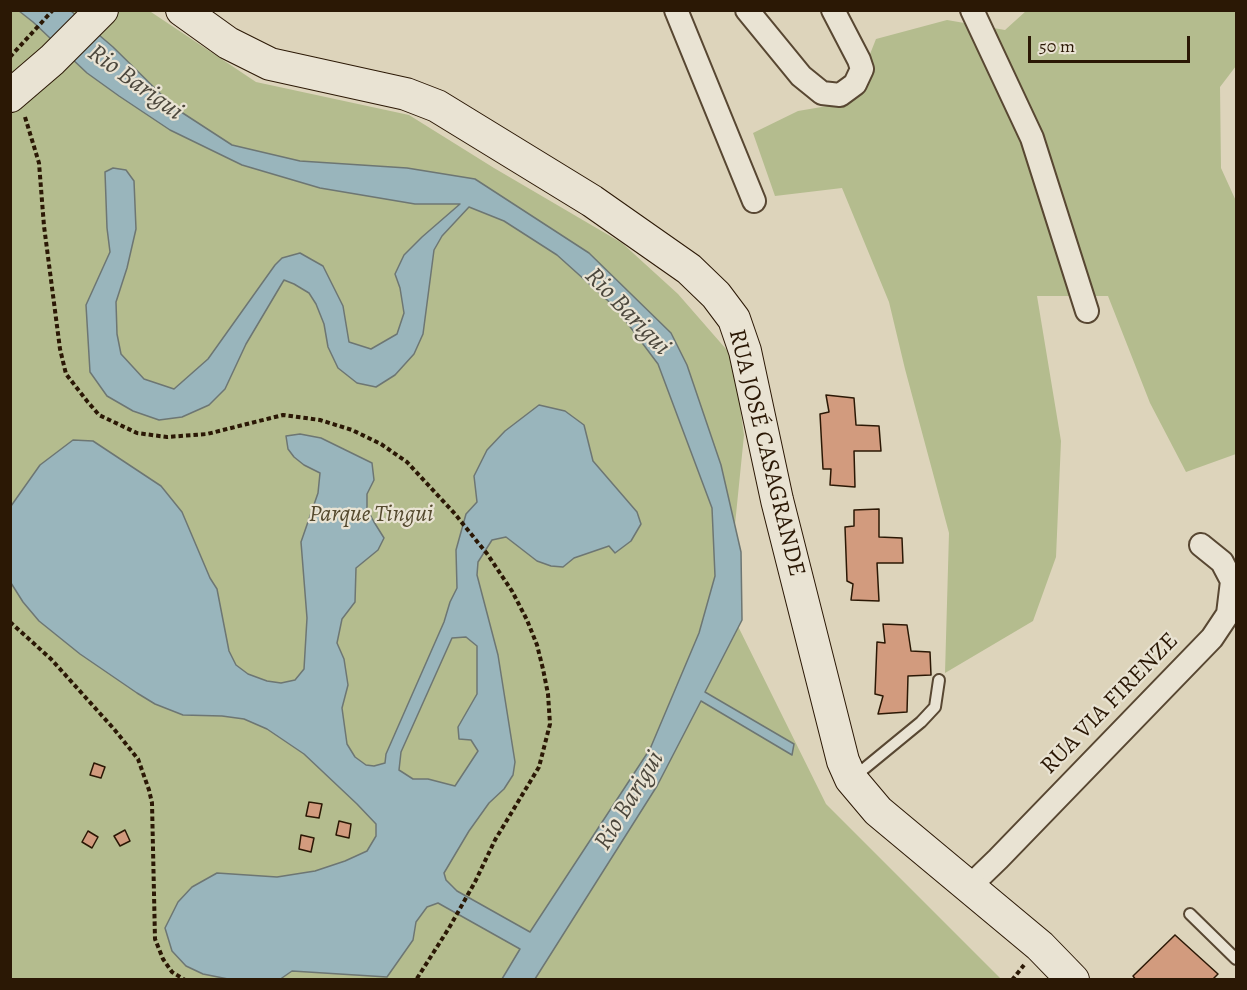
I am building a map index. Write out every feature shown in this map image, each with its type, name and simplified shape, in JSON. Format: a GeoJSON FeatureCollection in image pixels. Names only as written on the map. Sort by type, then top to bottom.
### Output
{"type":"FeatureCollection","features":[{"type":"Feature","properties":{"kind":"street","name":"RUA JOSÉ CASAGRANDE"},"geometry":{"type":"LineString","coordinates":[[182,10],[228,43],[270,64],[406,94],[437,106],[592,201],[689,269],[716,295],[734,319],[745,351],[777,500],[843,761],[851,779],[878,811],[1040,946],[1073,980]]}},
{"type":"Feature","properties":{"kind":"street"},"geometry":{"type":"LineString","coordinates":[[676,10],[754,201]]}},
{"type":"Feature","properties":{"kind":"street"},"geometry":{"type":"LineString","coordinates":[[747,10],[801,76],[822,93],[840,95],[855,84],[862,69],[833,10]]}},
{"type":"Feature","properties":{"kind":"street"},"geometry":{"type":"LineString","coordinates":[[972,10],[1032,138],[1087,311]]}},
{"type":"Feature","properties":{"kind":"street"},"geometry":{"type":"LineString","coordinates":[[14,93],[52,60],[98,14]]}},
{"type":"Feature","properties":{"kind":"street","name":"RUA VIA FIRENZE"},"geometry":{"type":"LineString","coordinates":[[969,887],[999,859],[1212,638],[1228,614],[1232,581],[1222,562],[1201,545]]}},
{"type":"Feature","properties":{"kind":"lane"},"geometry":{"type":"LineString","coordinates":[[851,779],[921,722],[935,707],[939,680]]}},
{"type":"Feature","properties":{"kind":"lane"},"geometry":{"type":"LineString","coordinates":[[1190,915],[1236,960]]}},
{"type":"Feature","properties":{"kind":"path"},"geometry":{"type":"LineString","coordinates":[[10,57],[53,10]]}},
{"type":"Feature","properties":{"kind":"path"},"geometry":{"type":"LineString","coordinates":[[14,93],[39,163],[44,226],[60,349],[66,374],[99,415],[137,433],[166,437],[207,434],[283,415],[320,420],[381,444],[407,462],[455,514],[488,555],[512,591],[527,620],[537,645],[548,694],[550,724],[539,767],[495,840],[449,928],[416,980]]}},
{"type":"Feature","properties":{"kind":"path"},"geometry":{"type":"LineString","coordinates":[[10,622],[51,659],[138,759],[152,803],[155,939],[163,959],[172,972],[185,980]]}},
{"type":"Feature","properties":{"kind":"green space","name":"Parque Tingui"},"geometry":{"type":"Polygon","coordinates":[[[148,10],[256,82],[409,115],[622,243],[678,294],[733,357],[744,435],[727,604],[826,804],[1001,979],[11,979],[11,11],[148,10]]]}},
{"type":"Feature","properties":{"kind":"green space"},"geometry":{"type":"Polygon","coordinates":[[[1026,11],[1236,11],[1236,66],[1220,87],[1221,168],[1236,201],[1236,454],[1186,472],[1150,403],[1108,296],[1037,296],[1061,441],[1056,557],[1033,621],[945,673],[949,533],[889,302],[842,188],[775,196],[753,133],[798,111],[851,102],[876,39],[947,20],[1005,30],[1026,11]]]}},
{"type":"Feature","properties":{"kind":"water","name":"Rio Barigui"},"geometry":{"type":"Polygon","coordinates":[[[19,11],[71,11],[113,47],[175,108],[232,145],[300,161],[407,168],[475,179],[589,253],[671,333],[687,365],[721,465],[741,552],[742,620],[705,692],[794,744],[792,755],[701,701],[657,786],[535,979],[502,979],[520,949],[438,903],[427,907],[416,922],[413,940],[387,977],[292,971],[279,980],[228,979],[203,974],[186,966],[172,951],[165,928],[178,902],[192,887],[217,873],[277,877],[315,871],[345,861],[367,851],[376,836],[376,824],[304,754],[267,729],[244,719],[183,715],[155,704],[80,654],[39,621],[11,583],[11,506],[40,465],[73,440],[93,441],[161,486],[182,512],[210,578],[217,589],[229,651],[236,665],[248,674],[281,683],[295,680],[304,669],[307,618],[301,542],[318,493],[320,473],[294,457],[288,449],[286,436],[300,434],[321,438],[372,463],[374,480],[367,494],[367,509],[384,538],[378,550],[356,568],[355,602],[342,619],[337,643],[344,659],[348,685],[342,708],[347,744],[355,757],[366,765],[374,766],[385,763],[386,754],[457,588],[456,550],[466,514],[477,502],[474,476],[487,450],[505,431],[539,405],[565,411],[584,425],[593,461],[637,512],[641,524],[631,541],[615,553],[609,546],[574,558],[563,567],[537,561],[506,537],[492,540],[478,562],[477,575],[498,655],[515,762],[513,775],[469,831],[444,873],[446,880],[457,891],[530,932],[650,749],[699,633],[715,576],[712,508],[658,364],[616,308],[557,255],[504,221],[469,207],[442,236],[434,250],[423,334],[414,354],[395,375],[376,387],[357,383],[338,368],[328,347],[324,324],[316,304],[309,293],[284,280],[246,344],[225,389],[209,405],[182,417],[159,420],[133,411],[107,396],[90,372],[86,305],[110,252],[105,172],[113,168],[126,170],[134,181],[136,229],[116,302],[117,334],[121,354],[144,379],[174,389],[208,359],[275,265],[282,258],[300,253],[323,266],[343,306],[349,342],[371,349],[397,334],[404,313],[395,274],[404,255],[460,204],[415,204],[320,188],[242,165],[170,130],[119,96],[87,73],[19,11]],[[466,637],[452,638],[401,752],[399,770],[413,779],[428,779],[455,786],[478,751],[471,740],[459,739],[458,727],[477,694],[477,646],[466,637]]]}},
{"type":"Feature","properties":{"kind":"building"},"geometry":{"type":"Polygon","coordinates":[[[826,395],[854,398],[856,425],[879,426],[881,451],[854,451],[855,487],[830,485],[831,469],[823,469],[820,414],[829,412],[826,395]]]}},
{"type":"Feature","properties":{"kind":"building"},"geometry":{"type":"Polygon","coordinates":[[[879,509],[879,537],[902,538],[903,563],[877,563],[879,601],[851,600],[853,584],[847,581],[845,527],[854,526],[854,510],[879,509]]]}},
{"type":"Feature","properties":{"kind":"building"},"geometry":{"type":"Polygon","coordinates":[[[883,624],[907,625],[911,651],[930,652],[931,675],[908,676],[907,712],[878,714],[883,696],[875,694],[877,642],[885,643],[883,624]]]}},
{"type":"Feature","properties":{"kind":"building"},"geometry":{"type":"Polygon","coordinates":[[[94,763],[105,767],[101,778],[90,775],[94,763]]]}},
{"type":"Feature","properties":{"kind":"building"},"geometry":{"type":"Polygon","coordinates":[[[309,802],[322,804],[319,818],[306,816],[309,802]]]}},
{"type":"Feature","properties":{"kind":"building"},"geometry":{"type":"Polygon","coordinates":[[[339,821],[351,824],[349,838],[336,835],[339,821]]]}},
{"type":"Feature","properties":{"kind":"building"},"geometry":{"type":"Polygon","coordinates":[[[125,830],[130,841],[120,846],[114,836],[125,830]]]}},
{"type":"Feature","properties":{"kind":"building"},"geometry":{"type":"Polygon","coordinates":[[[88,831],[98,837],[92,848],[82,842],[88,831]]]}},
{"type":"Feature","properties":{"kind":"building"},"geometry":{"type":"Polygon","coordinates":[[[301,835],[314,838],[311,852],[299,849],[301,835]]]}},
{"type":"Feature","properties":{"kind":"building"},"geometry":{"type":"Polygon","coordinates":[[[1175,935],[1218,974],[1212,980],[1136,980],[1133,976],[1175,935]]]}}]}
